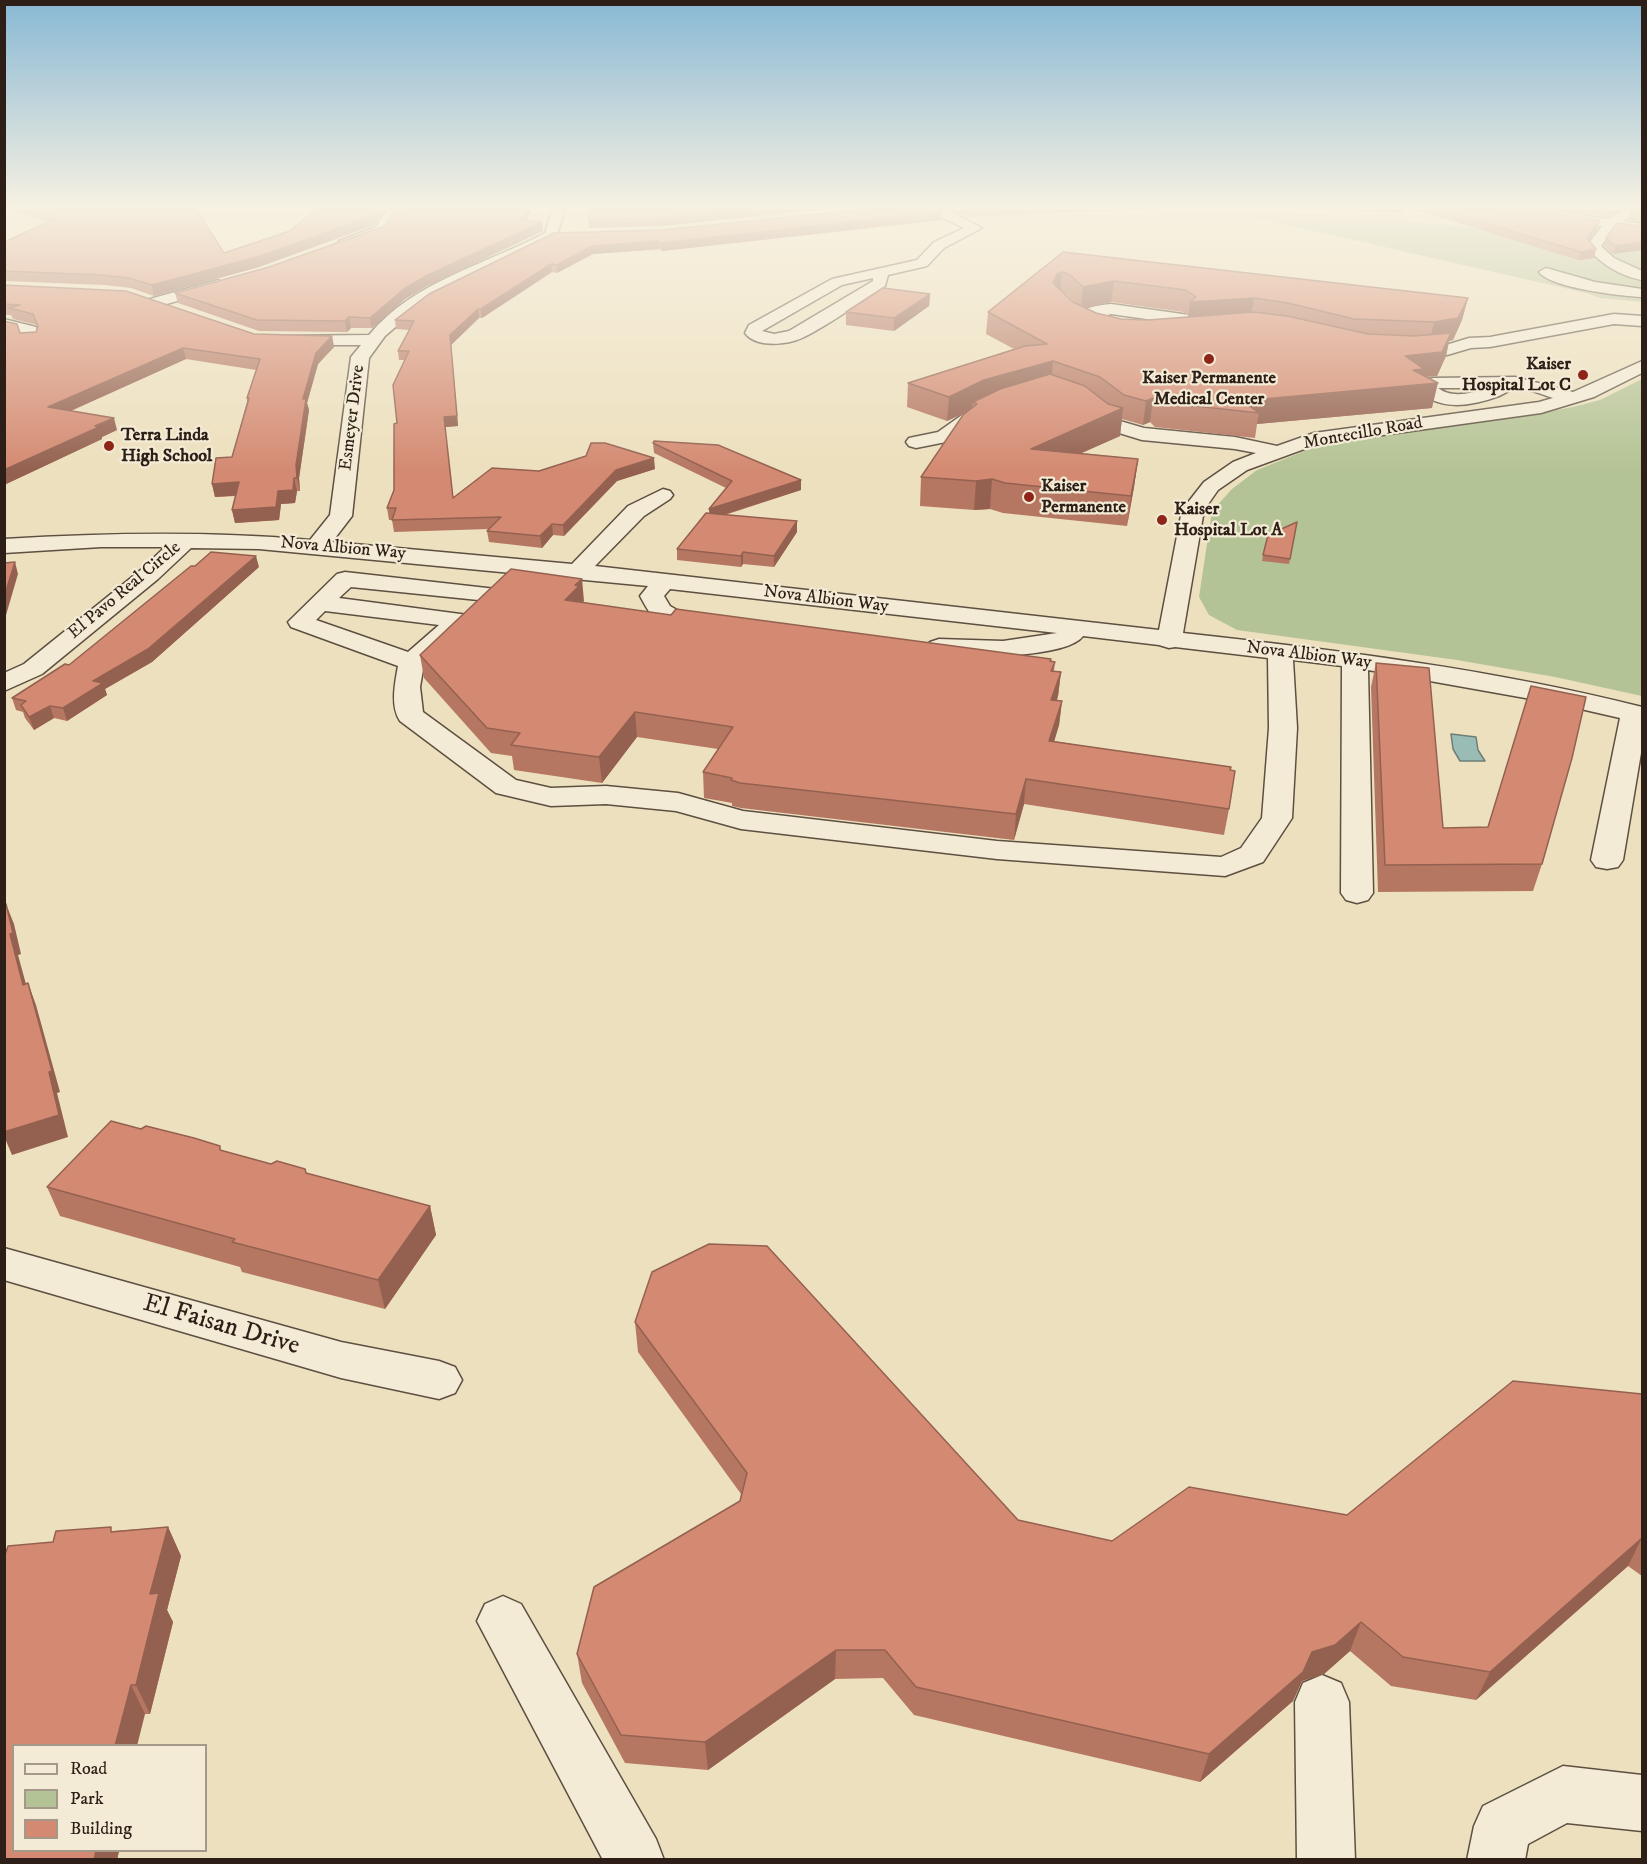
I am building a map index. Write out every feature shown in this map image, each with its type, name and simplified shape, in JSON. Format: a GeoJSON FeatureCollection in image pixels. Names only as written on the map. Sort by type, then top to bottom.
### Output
{"type":"FeatureCollection","features":[{"type":"Feature","properties":{"kind":"street"},"geometry":{"type":"LineString","coordinates":[[156,302],[178,296]]}},
{"type":"Feature","properties":{"kind":"street","name":"Esmeyer Drive"},"geometry":{"type":"LineString","coordinates":[[316,547],[341,516],[360,357],[372,340],[403,309],[425,296]]}},
{"type":"Feature","properties":{"kind":"street"},"geometry":{"type":"LineString","coordinates":[[812,296],[755,328],[753,333],[773,339],[785,339],[859,296]]}},
{"type":"Feature","properties":{"kind":"street"},"geometry":{"type":"LineString","coordinates":[[139,298],[178,310]]}},
{"type":"Feature","properties":{"kind":"street"},"geometry":{"type":"LineString","coordinates":[[1095,328],[1074,314],[1111,309],[1205,326],[1239,327]]}},
{"type":"Feature","properties":{"kind":"street"},"geometry":{"type":"LineString","coordinates":[[1390,351],[1429,352],[1469,343],[1490,342],[1614,319],[1642,321]]}},
{"type":"Feature","properties":{"kind":"street"},"geometry":{"type":"LineString","coordinates":[[4,324],[30,330],[31,338]]}},
{"type":"Feature","properties":{"kind":"street"},"geometry":{"type":"LineString","coordinates":[[1167,334],[1205,326]]}},
{"type":"Feature","properties":{"kind":"street"},"geometry":{"type":"LineString","coordinates":[[1469,328],[1522,336]]}},
{"type":"Feature","properties":{"kind":"street"},"geometry":{"type":"LineString","coordinates":[[267,339],[372,340]]}},
{"type":"Feature","properties":{"kind":"street","name":"Montecillo Road"},"geometry":{"type":"LineString","coordinates":[[1169,640],[1192,510],[1211,486],[1240,466],[1314,439],[1541,407],[1588,393],[1642,366]]}},
{"type":"Feature","properties":{"kind":"street"},"geometry":{"type":"LineString","coordinates":[[1515,382],[1573,398]]}},
{"type":"Feature","properties":{"kind":"street"},"geometry":{"type":"LineString","coordinates":[[1066,399],[1090,407],[1113,425],[1142,434],[1227,442],[1278,452]]}},
{"type":"Feature","properties":{"kind":"street"},"geometry":{"type":"LineString","coordinates":[[916,442],[944,437],[969,419],[1009,403]]}},
{"type":"Feature","properties":{"kind":"street"},"geometry":{"type":"LineString","coordinates":[[578,571],[636,511],[663,495]]}},
{"type":"Feature","properties":{"kind":"street","name":"Nova Albion Way"},"geometry":{"type":"LineString","coordinates":[[4,546],[101,540],[186,540],[316,547],[520,565],[1356,660],[1559,696],[1639,714]]}},
{"type":"Feature","properties":{"kind":"street","name":"El Pavo Real Circle"},"geometry":{"type":"LineString","coordinates":[[4,683],[33,669],[150,574],[186,540]]}},
{"type":"Feature","properties":{"kind":"street"},"geometry":{"type":"LineString","coordinates":[[520,565],[412,662],[407,687],[410,715],[506,787],[551,797],[606,795],[678,802],[741,820],[997,850],[1226,867],[1252,855],[1277,818],[1283,728],[1280,652]]}},
{"type":"Feature","properties":{"kind":"street"},"geometry":{"type":"LineString","coordinates":[[412,662],[300,622],[345,579],[488,594]]}},
{"type":"Feature","properties":{"kind":"street"},"geometry":{"type":"LineString","coordinates":[[664,581],[652,596],[662,614],[675,620],[733,626]]}},
{"type":"Feature","properties":{"kind":"street"},"geometry":{"type":"LineString","coordinates":[[320,603],[459,620]]}},
{"type":"Feature","properties":{"kind":"street"},"geometry":{"type":"LineString","coordinates":[[916,645],[994,650],[1022,648],[1065,639],[1080,630]]}},
{"type":"Feature","properties":{"kind":"street","name":"El Pavo Real Circle"},"geometry":{"type":"LineString","coordinates":[[4,664],[64,643]]}},
{"type":"Feature","properties":{"kind":"street"},"geometry":{"type":"LineString","coordinates":[[1356,660],[1357,893]]}},
{"type":"Feature","properties":{"kind":"street"},"geometry":{"type":"LineString","coordinates":[[1607,860],[1639,714]]}},
{"type":"Feature","properties":{"kind":"street","name":"El Faisan Drive"},"geometry":{"type":"LineString","coordinates":[[4,1264],[341,1360],[439,1380]]}},
{"type":"Feature","properties":{"kind":"street"},"geometry":{"type":"LineString","coordinates":[[502,1621],[635,1860]]}},
{"type":"Feature","properties":{"kind":"street"},"geometry":{"type":"LineString","coordinates":[[1322,1702],[1326,1860]]}},
{"type":"Feature","properties":{"kind":"street"},"geometry":{"type":"LineString","coordinates":[[1496,1860],[1503,1826],[1563,1794],[1642,1803]]}},
{"type":"Feature","properties":{"kind":"green space"},"geometry":{"type":"Polygon","coordinates":[[[1594,296],[1642,296],[1642,302],[1594,296]]]}},
{"type":"Feature","properties":{"kind":"green space"},"geometry":{"type":"Polygon","coordinates":[[[1642,379],[1642,696],[1555,677],[1457,660],[1237,630],[1209,615],[1199,597],[1212,511],[1232,489],[1257,470],[1327,442],[1519,417],[1573,407],[1600,400],[1642,379]]]}},
{"type":"Feature","properties":{"kind":"water"},"geometry":{"type":"Polygon","coordinates":[[[1451,734],[1476,737],[1478,750],[1485,761],[1460,761],[1453,749],[1451,734]]]}},
{"type":"Feature","properties":{"kind":"building"},"geometry":{"type":"Polygon","coordinates":[[[4,296],[141,296],[254,334],[332,336],[316,353],[303,399],[306,399],[296,465],[297,478],[294,478],[293,490],[278,491],[276,507],[232,510],[239,482],[212,484],[216,458],[232,457],[260,359],[183,348],[48,407],[114,418],[4,470],[4,321],[17,324],[20,333],[36,332],[38,326],[33,314],[9,308],[20,305],[4,304],[4,296]]]}},
{"type":"Feature","properties":{"kind":"building"},"geometry":{"type":"Polygon","coordinates":[[[184,296],[396,296],[370,318],[349,317],[345,321],[257,320],[184,296]]]}},
{"type":"Feature","properties":{"kind":"building"},"geometry":{"type":"Polygon","coordinates":[[[426,296],[501,296],[478,309],[450,335],[457,416],[444,417],[453,498],[492,468],[539,471],[586,456],[591,443],[605,443],[654,458],[616,470],[563,525],[552,524],[540,536],[487,531],[501,517],[392,520],[396,508],[387,508],[394,490],[394,424],[397,423],[393,385],[409,351],[398,351],[414,321],[395,320],[426,296]]]}},
{"type":"Feature","properties":{"kind":"building"},"geometry":{"type":"Polygon","coordinates":[[[871,296],[927,296],[894,318],[846,312],[871,296]]]}},
{"type":"Feature","properties":{"kind":"building"},"geometry":{"type":"Polygon","coordinates":[[[1008,296],[1067,296],[1073,302],[1096,313],[1121,319],[1148,320],[1254,312],[1287,316],[1368,334],[1414,336],[1451,333],[1442,352],[1405,356],[1424,369],[1413,370],[1438,383],[1242,401],[1259,413],[1158,402],[1153,398],[1146,401],[1124,395],[1100,377],[1053,361],[984,380],[949,397],[908,383],[1025,346],[1047,344],[988,312],[1008,296]]]}},
{"type":"Feature","properties":{"kind":"building"},"geometry":{"type":"Polygon","coordinates":[[[1450,296],[1468,298],[1458,318],[1434,322],[1354,319],[1288,303],[1254,298],[1190,302],[1196,297],[1450,296]]]}},
{"type":"Feature","properties":{"kind":"building"},"geometry":{"type":"Polygon","coordinates":[[[1050,374],[1085,386],[1108,404],[1123,408],[1031,449],[1138,459],[1131,496],[1005,483],[992,479],[976,481],[921,477],[963,415],[977,404],[973,402],[1000,389],[1050,374]]]}},
{"type":"Feature","properties":{"kind":"building"},"geometry":{"type":"Polygon","coordinates":[[[654,441],[718,445],[801,480],[709,509],[732,481],[653,443],[654,441]]]}},
{"type":"Feature","properties":{"kind":"building"},"geometry":{"type":"Polygon","coordinates":[[[706,513],[797,521],[774,556],[743,552],[741,556],[677,549],[706,513]]]}},
{"type":"Feature","properties":{"kind":"building"},"geometry":{"type":"Polygon","coordinates":[[[1297,522],[1290,559],[1263,555],[1268,535],[1297,522]]]}},
{"type":"Feature","properties":{"kind":"building"},"geometry":{"type":"Polygon","coordinates":[[[211,552],[256,556],[148,649],[93,681],[103,683],[63,708],[50,706],[29,717],[21,705],[26,701],[12,698],[65,664],[69,665],[211,552]]]}},
{"type":"Feature","properties":{"kind":"building"},"geometry":{"type":"Polygon","coordinates":[[[15,562],[4,597],[4,563],[15,562]]]}},
{"type":"Feature","properties":{"kind":"building"},"geometry":{"type":"Polygon","coordinates":[[[511,569],[582,579],[575,585],[579,586],[565,600],[671,615],[676,609],[1051,659],[1050,661],[1055,662],[1051,671],[1061,672],[1051,700],[1062,701],[1049,741],[1231,767],[1230,770],[1235,771],[1229,809],[1026,779],[1016,814],[740,783],[731,780],[732,778],[703,772],[733,727],[635,712],[599,757],[511,745],[520,733],[487,728],[420,655],[511,569]]]}},
{"type":"Feature","properties":{"kind":"building"},"geometry":{"type":"Polygon","coordinates":[[[1376,663],[1429,668],[1443,828],[1488,827],[1531,686],[1586,697],[1572,758],[1542,864],[1385,865],[1376,663]]]}},
{"type":"Feature","properties":{"kind":"building"},"geometry":{"type":"Polygon","coordinates":[[[4,903],[13,933],[10,934],[23,985],[28,983],[52,1071],[49,1072],[59,1115],[4,1132],[4,903]]]}},
{"type":"Feature","properties":{"kind":"building"},"geometry":{"type":"Polygon","coordinates":[[[111,1121],[141,1129],[146,1126],[194,1138],[220,1146],[220,1150],[271,1164],[277,1161],[305,1169],[306,1173],[430,1206],[378,1280],[232,1242],[235,1239],[47,1187],[111,1121]]]}},
{"type":"Feature","properties":{"kind":"building"},"geometry":{"type":"Polygon","coordinates":[[[709,1244],[767,1246],[1018,1520],[1112,1541],[1189,1487],[1347,1515],[1513,1381],[1642,1394],[1642,1538],[1490,1672],[1403,1657],[1361,1622],[1335,1645],[1312,1652],[1303,1672],[1209,1754],[916,1687],[885,1650],[836,1650],[705,1742],[621,1735],[577,1654],[594,1587],[740,1501],[747,1473],[635,1322],[652,1272],[709,1244]]]}},
{"type":"Feature","properties":{"kind":"building"},"geometry":{"type":"Polygon","coordinates":[[[111,1527],[111,1532],[168,1527],[150,1594],[159,1593],[136,1685],[131,1685],[116,1744],[12,1744],[12,1852],[96,1852],[94,1860],[4,1860],[4,1552],[8,1546],[53,1542],[56,1531],[111,1527]]]}},
{"type":"Feature","properties":{"kind":"place","name":"Kaiser Permanente Medical Center"},"geometry":{"type":"Point","coordinates":[1209,359]}},
{"type":"Feature","properties":{"kind":"place","name":"Kaiser Hospital Lot C"},"geometry":{"type":"Point","coordinates":[1583,375]}},
{"type":"Feature","properties":{"kind":"place","name":"Terra Linda High School"},"geometry":{"type":"Point","coordinates":[109,446]}},
{"type":"Feature","properties":{"kind":"place","name":"Kaiser Permanente"},"geometry":{"type":"Point","coordinates":[1029,497]}},
{"type":"Feature","properties":{"kind":"place","name":"Kaiser Hospital Lot A"},"geometry":{"type":"Point","coordinates":[1162,520]}}]}
